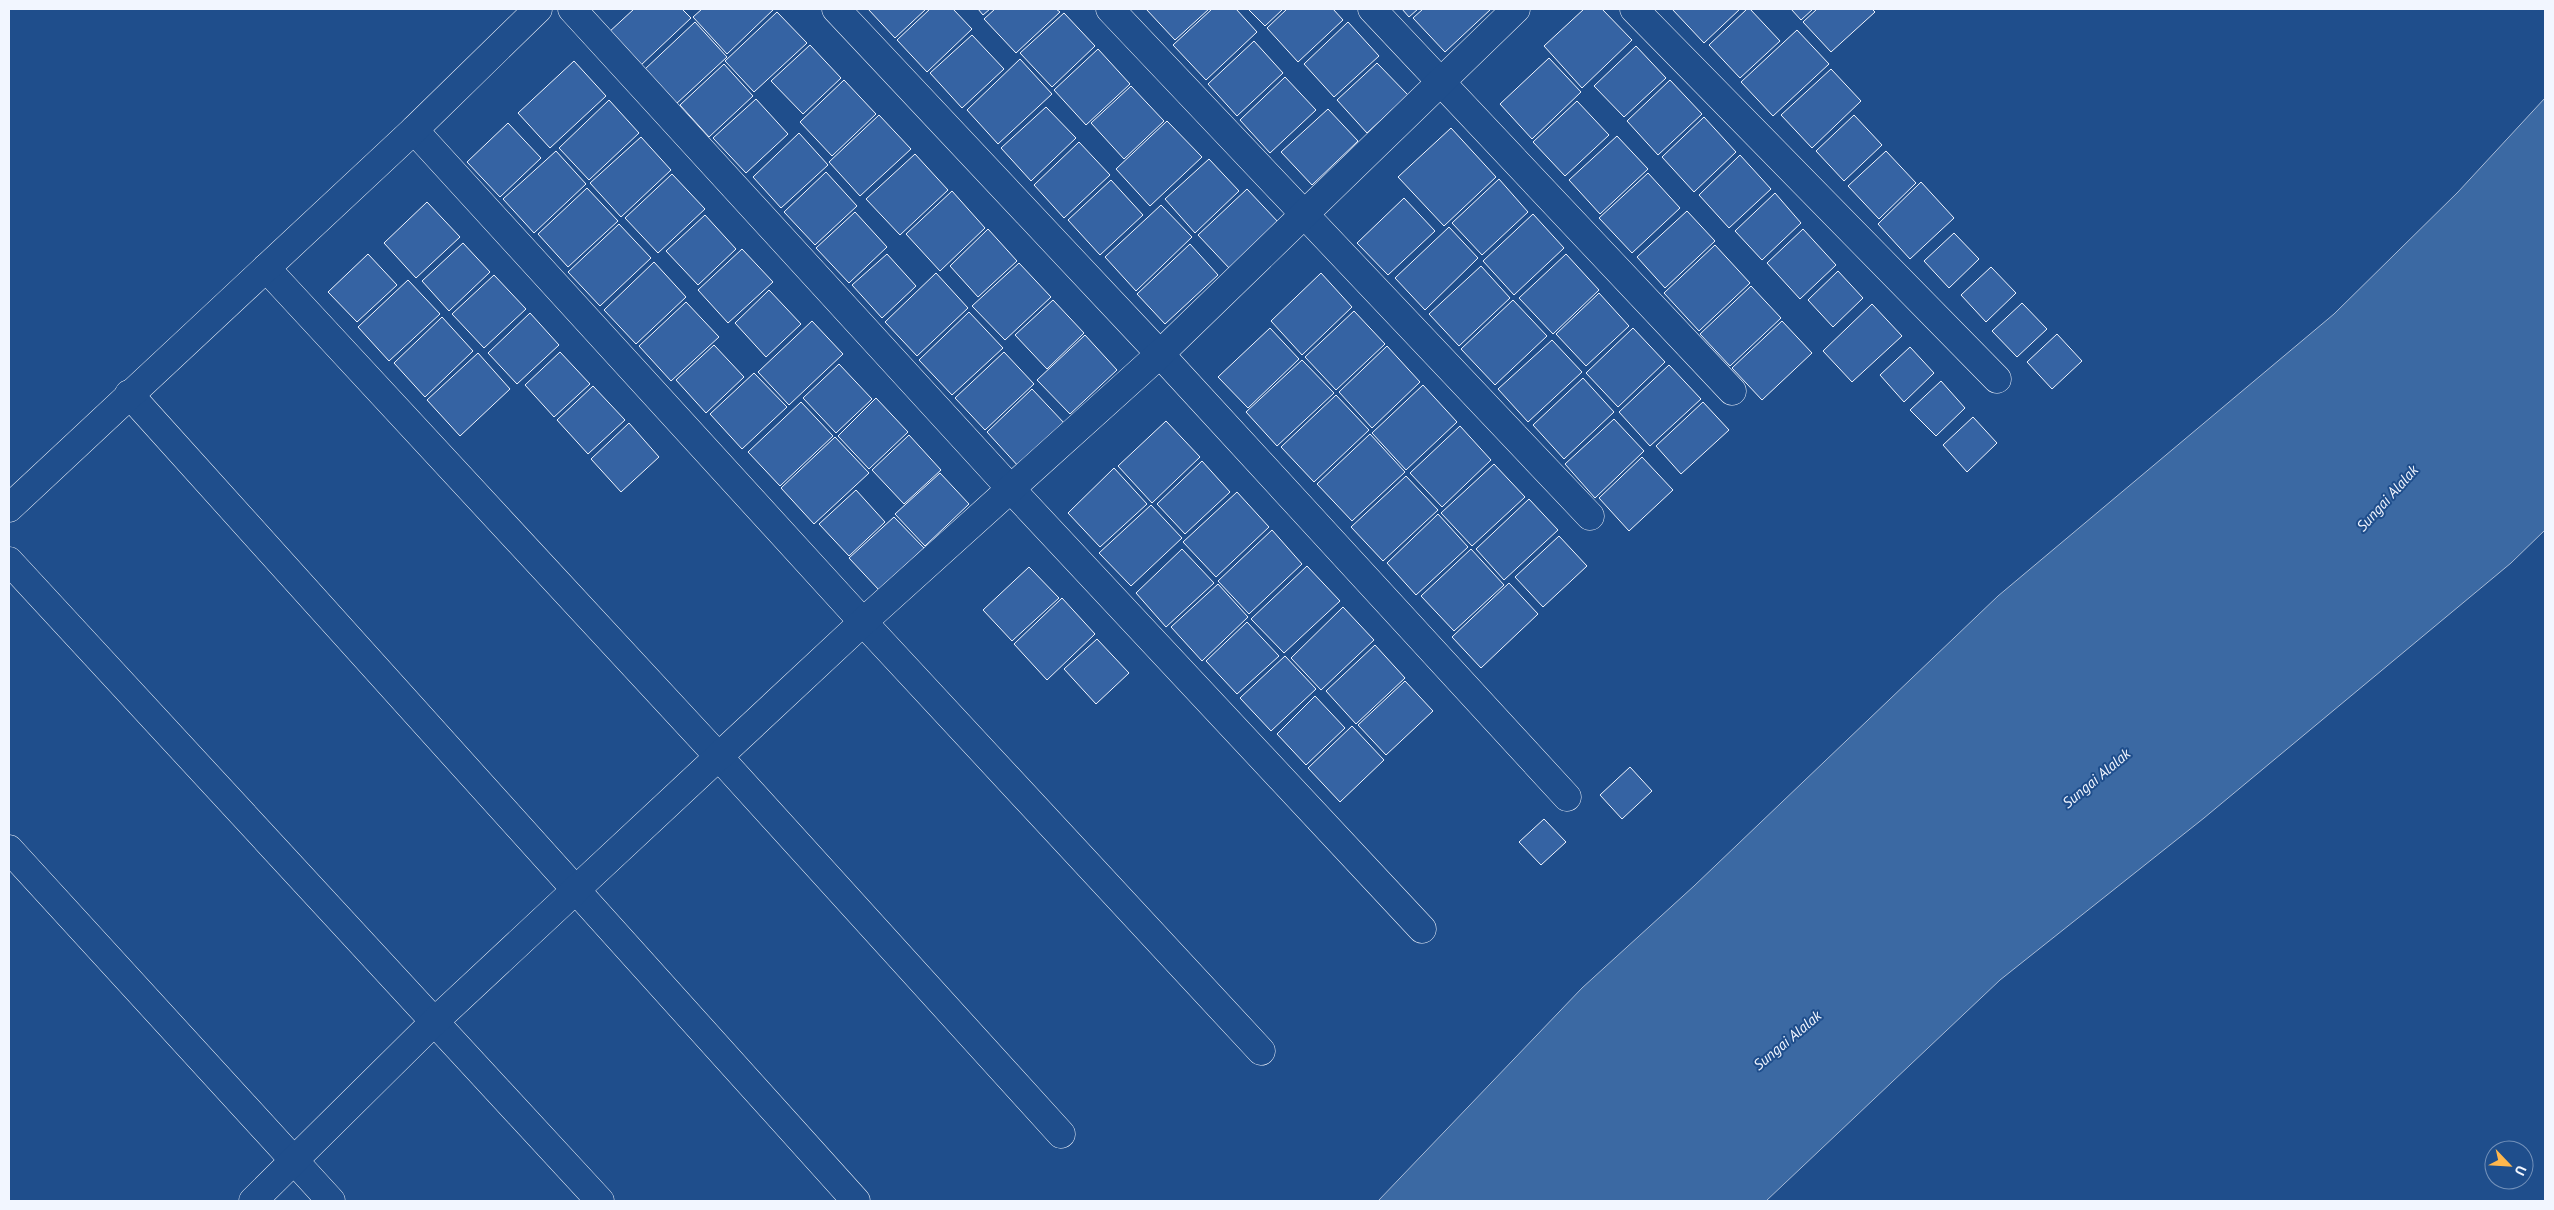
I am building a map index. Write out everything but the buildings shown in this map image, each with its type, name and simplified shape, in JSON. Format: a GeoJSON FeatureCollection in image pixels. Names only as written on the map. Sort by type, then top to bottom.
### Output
{"type":"FeatureCollection","features":[{"type":"Feature","properties":{"kind":"street"},"geometry":{"type":"LineString","coordinates":[[9,508],[414,130],[538,9]]}},
{"type":"Feature","properties":{"kind":"street"},"geometry":{"type":"LineString","coordinates":[[572,9],[1010,488],[1422,929]]}},
{"type":"Feature","properties":{"kind":"street"},"geometry":{"type":"LineString","coordinates":[[836,9],[1160,354],[1568,797]]}},
{"type":"Feature","properties":{"kind":"street"},"geometry":{"type":"LineString","coordinates":[[1110,9],[1590,516]]}},
{"type":"Feature","properties":{"kind":"street"},"geometry":{"type":"LineString","coordinates":[[1372,9],[1732,391]]}},
{"type":"Feature","properties":{"kind":"street"},"geometry":{"type":"LineString","coordinates":[[253,1201],[434,1022],[863,622],[1160,354],[1516,9]]}},
{"type":"Feature","properties":{"kind":"street"},"geometry":{"type":"LineString","coordinates":[[1634,9],[1997,379]]}},
{"type":"Feature","properties":{"kind":"street"},"geometry":{"type":"LineString","coordinates":[[414,130],[863,622],[1261,1051]]}},
{"type":"Feature","properties":{"kind":"street"},"geometry":{"type":"LineString","coordinates":[[266,268],[719,757],[1061,1134]]}},
{"type":"Feature","properties":{"kind":"street"},"geometry":{"type":"LineString","coordinates":[[129,394],[856,1201]]}},
{"type":"Feature","properties":{"kind":"street"},"geometry":{"type":"LineString","coordinates":[[9,561],[600,1201]]}},
{"type":"Feature","properties":{"kind":"street"},"geometry":{"type":"LineString","coordinates":[[9,850],[331,1201]]}},
{"type":"Feature","properties":{"kind":"water","name":"Sungai Alalak"},"geometry":{"type":"Polygon","coordinates":[[[2545,98],[2545,530],[2511,563],[2204,818],[2000,980],[1766,1201],[1378,1201],[1582,988],[1694,886],[1998,596],[2334,314],[2458,192],[2545,98]]]}}]}
